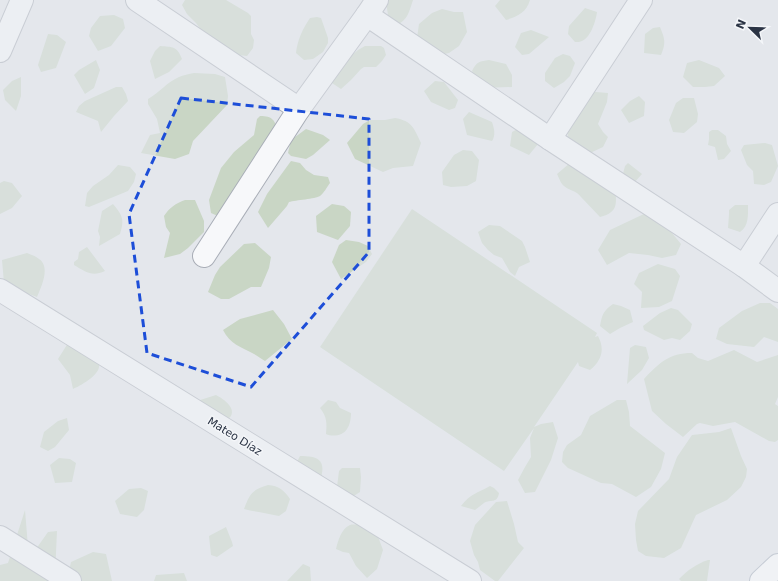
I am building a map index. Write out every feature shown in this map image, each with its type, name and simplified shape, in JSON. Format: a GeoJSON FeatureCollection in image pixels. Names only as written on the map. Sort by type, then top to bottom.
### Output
{"type":"FeatureCollection","features":[{"type":"Feature","properties":{"kind":"main road"},"geometry":{"type":"LineString","coordinates":[[761,581],[778,565]]}},
{"type":"Feature","properties":{"kind":"street"},"geometry":{"type":"LineString","coordinates":[[0,51],[22,0]]}},
{"type":"Feature","properties":{"kind":"street"},"geometry":{"type":"LineString","coordinates":[[137,0],[298,109]]}},
{"type":"Feature","properties":{"kind":"street"},"geometry":{"type":"LineString","coordinates":[[550,139],[641,0]]}},
{"type":"Feature","properties":{"kind":"street"},"geometry":{"type":"LineString","coordinates":[[204,256],[298,109],[372,8],[550,139],[744,266],[778,291]]}},
{"type":"Feature","properties":{"kind":"street"},"geometry":{"type":"LineString","coordinates":[[744,266],[778,214]]}},
{"type":"Feature","properties":{"kind":"street","name":"Mateo Díaz"},"geometry":{"type":"LineString","coordinates":[[0,290],[470,581]]}},
{"type":"Feature","properties":{"kind":"street"},"geometry":{"type":"LineString","coordinates":[[0,537],[70,581]]}},
{"type":"Feature","properties":{"kind":"highlighted area"},"geometry":{"type":"Polygon","coordinates":[[[181,98],[369,119],[369,252],[251,387],[147,353],[129,214],[181,98]]]}},
{"type":"Feature","properties":{"kind":"green space"},"geometry":{"type":"Polygon","coordinates":[[[185,0],[226,0],[248,13],[251,16],[251,34],[254,40],[253,48],[247,56],[229,54],[214,48],[196,23],[187,14],[182,5],[185,0]]]}},
{"type":"Feature","properties":{"kind":"green space"},"geometry":{"type":"Polygon","coordinates":[[[387,0],[413,0],[405,19],[393,27],[388,15],[387,0]]]}},
{"type":"Feature","properties":{"kind":"green space"},"geometry":{"type":"Polygon","coordinates":[[[500,0],[530,0],[524,11],[506,20],[495,6],[500,0]]]}},
{"type":"Feature","properties":{"kind":"green space"},"geometry":{"type":"Polygon","coordinates":[[[585,8],[597,12],[596,19],[588,36],[582,41],[575,42],[568,34],[569,26],[585,8]]]}},
{"type":"Feature","properties":{"kind":"green space"},"geometry":{"type":"Polygon","coordinates":[[[442,9],[454,12],[463,12],[467,32],[459,46],[449,53],[440,55],[416,45],[419,24],[432,13],[442,9]]]}},
{"type":"Feature","properties":{"kind":"green space"},"geometry":{"type":"Polygon","coordinates":[[[114,15],[123,19],[125,28],[111,46],[98,51],[89,36],[91,28],[100,16],[114,15]]]}},
{"type":"Feature","properties":{"kind":"green space"},"geometry":{"type":"Polygon","coordinates":[[[310,18],[321,18],[328,38],[328,43],[323,52],[313,59],[304,60],[296,53],[299,39],[310,18]]]}},
{"type":"Feature","properties":{"kind":"green space"},"geometry":{"type":"Polygon","coordinates":[[[660,27],[664,41],[664,47],[661,55],[644,53],[645,34],[653,28],[660,27]]]}},
{"type":"Feature","properties":{"kind":"green space"},"geometry":{"type":"Polygon","coordinates":[[[531,30],[549,37],[529,54],[522,55],[515,47],[521,33],[531,30]]]}},
{"type":"Feature","properties":{"kind":"green space"},"geometry":{"type":"Polygon","coordinates":[[[48,34],[57,35],[66,42],[56,68],[41,72],[38,65],[48,34]]]}},
{"type":"Feature","properties":{"kind":"green space"},"geometry":{"type":"Polygon","coordinates":[[[160,46],[176,49],[182,59],[169,72],[155,79],[150,61],[155,51],[160,46]]]}},
{"type":"Feature","properties":{"kind":"green space"},"geometry":{"type":"Polygon","coordinates":[[[365,46],[381,46],[384,48],[386,55],[376,67],[364,67],[361,69],[341,89],[332,83],[335,70],[358,50],[365,46]]]}},
{"type":"Feature","properties":{"kind":"green space"},"geometry":{"type":"Polygon","coordinates":[[[563,54],[570,56],[575,63],[570,76],[554,88],[545,81],[545,73],[555,58],[563,54]]]}},
{"type":"Feature","properties":{"kind":"green space"},"geometry":{"type":"Polygon","coordinates":[[[96,60],[100,70],[94,88],[85,94],[74,75],[79,70],[96,60]]]}},
{"type":"Feature","properties":{"kind":"green space"},"geometry":{"type":"Polygon","coordinates":[[[489,60],[506,64],[512,75],[512,87],[480,88],[472,71],[479,62],[489,60]]]}},
{"type":"Feature","properties":{"kind":"green space"},"geometry":{"type":"Polygon","coordinates":[[[699,60],[719,68],[725,76],[714,86],[693,87],[683,77],[687,63],[699,60]]]}},
{"type":"Feature","properties":{"kind":"green space"},"geometry":{"type":"Polygon","coordinates":[[[194,73],[215,74],[225,77],[228,96],[227,105],[193,141],[189,154],[175,159],[141,153],[150,135],[160,133],[157,119],[148,104],[148,99],[175,79],[194,73]]]}},
{"type":"Feature","properties":{"kind":"green space"},"geometry":{"type":"Polygon","coordinates":[[[21,77],[21,96],[16,111],[5,100],[3,90],[12,81],[21,77]]]}},
{"type":"Feature","properties":{"kind":"green space"},"geometry":{"type":"Polygon","coordinates":[[[435,81],[444,82],[458,100],[455,108],[449,110],[431,102],[424,91],[435,81]]]}},
{"type":"Feature","properties":{"kind":"green space"},"geometry":{"type":"Polygon","coordinates":[[[116,87],[122,87],[128,101],[101,132],[98,121],[76,112],[79,106],[85,101],[116,87]]]}},
{"type":"Feature","properties":{"kind":"green space"},"geometry":{"type":"Polygon","coordinates":[[[584,91],[608,93],[607,102],[598,124],[608,137],[603,147],[588,154],[568,139],[566,107],[584,91]]]}},
{"type":"Feature","properties":{"kind":"green space"},"geometry":{"type":"Polygon","coordinates":[[[639,96],[645,102],[644,116],[629,123],[621,110],[630,101],[639,96]]]}},
{"type":"Feature","properties":{"kind":"green space"},"geometry":{"type":"Polygon","coordinates":[[[683,98],[694,98],[698,114],[697,122],[684,133],[673,132],[669,120],[676,103],[683,98]]]}},
{"type":"Feature","properties":{"kind":"green space"},"geometry":{"type":"Polygon","coordinates":[[[469,112],[492,122],[494,134],[492,141],[467,135],[463,119],[469,112]]]}},
{"type":"Feature","properties":{"kind":"green space"},"geometry":{"type":"Polygon","coordinates":[[[260,116],[272,119],[279,131],[220,217],[211,213],[209,200],[221,168],[234,152],[254,135],[257,119],[260,116]]]}},
{"type":"Feature","properties":{"kind":"green space"},"geometry":{"type":"Polygon","coordinates":[[[395,118],[409,123],[421,143],[413,166],[393,168],[383,172],[355,159],[347,143],[363,124],[370,120],[395,118]]]}},
{"type":"Feature","properties":{"kind":"green space"},"geometry":{"type":"Polygon","coordinates":[[[525,125],[535,135],[538,144],[529,155],[510,146],[512,132],[525,125]]]}},
{"type":"Feature","properties":{"kind":"green space"},"geometry":{"type":"Polygon","coordinates":[[[306,129],[323,135],[330,140],[313,155],[306,159],[291,156],[288,153],[291,140],[306,129]]]}},
{"type":"Feature","properties":{"kind":"green space"},"geometry":{"type":"Polygon","coordinates":[[[712,130],[718,130],[726,136],[727,144],[731,151],[724,159],[718,160],[715,147],[708,145],[709,132],[712,130]]]}},
{"type":"Feature","properties":{"kind":"green space"},"geometry":{"type":"Polygon","coordinates":[[[765,143],[772,145],[778,166],[771,182],[764,185],[754,184],[753,171],[747,165],[741,150],[744,145],[765,143]]]}},
{"type":"Feature","properties":{"kind":"green space"},"geometry":{"type":"Polygon","coordinates":[[[463,150],[472,151],[479,160],[476,181],[467,186],[451,187],[443,185],[442,172],[454,155],[463,150]]]}},
{"type":"Feature","properties":{"kind":"green space"},"geometry":{"type":"Polygon","coordinates":[[[291,161],[300,163],[306,170],[314,175],[328,177],[330,183],[320,196],[289,202],[268,228],[258,212],[267,194],[291,161]]]}},
{"type":"Feature","properties":{"kind":"green space"},"geometry":{"type":"Polygon","coordinates":[[[570,163],[615,185],[616,201],[614,209],[611,212],[600,217],[579,195],[563,185],[557,174],[570,163]]]}},
{"type":"Feature","properties":{"kind":"green space"},"geometry":{"type":"Polygon","coordinates":[[[628,163],[642,174],[633,184],[619,189],[625,166],[628,163]]]}},
{"type":"Feature","properties":{"kind":"green space"},"geometry":{"type":"Polygon","coordinates":[[[118,165],[130,167],[136,174],[134,182],[128,191],[89,207],[85,206],[87,193],[93,186],[109,175],[118,165]]]}},
{"type":"Feature","properties":{"kind":"green space"},"geometry":{"type":"Polygon","coordinates":[[[4,181],[12,183],[22,196],[12,208],[0,214],[0,183],[4,181]]]}},
{"type":"Feature","properties":{"kind":"green space"},"geometry":{"type":"Polygon","coordinates":[[[185,200],[195,200],[204,221],[204,232],[180,254],[164,258],[170,233],[166,227],[164,216],[173,206],[185,200]]]}},
{"type":"Feature","properties":{"kind":"green space"},"geometry":{"type":"Polygon","coordinates":[[[113,204],[119,211],[122,218],[120,234],[99,246],[100,237],[98,231],[102,211],[113,204]]]}},
{"type":"Feature","properties":{"kind":"green space"},"geometry":{"type":"Polygon","coordinates":[[[332,204],[344,206],[351,212],[350,226],[338,240],[317,232],[316,216],[332,204]]]}},
{"type":"Feature","properties":{"kind":"green space"},"geometry":{"type":"Polygon","coordinates":[[[735,205],[748,205],[748,216],[745,227],[740,232],[728,228],[729,210],[735,205]]]}},
{"type":"Feature","properties":{"kind":"green space"},"geometry":{"type":"Polygon","coordinates":[[[412,209],[597,333],[595,337],[598,336],[602,350],[600,358],[590,370],[579,366],[578,362],[534,427],[553,422],[558,438],[551,460],[535,492],[525,493],[518,480],[531,457],[530,438],[534,428],[504,471],[320,347],[412,209]]]}},
{"type":"Feature","properties":{"kind":"green space"},"geometry":{"type":"Polygon","coordinates":[[[646,213],[658,216],[681,244],[676,255],[662,258],[629,253],[607,265],[598,250],[610,230],[646,213]]]}},
{"type":"Feature","properties":{"kind":"green space"},"geometry":{"type":"Polygon","coordinates":[[[489,225],[500,226],[522,241],[530,262],[519,267],[515,276],[510,272],[502,258],[494,255],[482,243],[478,232],[489,225]]]}},
{"type":"Feature","properties":{"kind":"green space"},"geometry":{"type":"Polygon","coordinates":[[[346,240],[359,242],[368,246],[372,254],[366,262],[341,279],[332,262],[339,245],[346,240]]]}},
{"type":"Feature","properties":{"kind":"green space"},"geometry":{"type":"Polygon","coordinates":[[[255,243],[271,257],[269,268],[261,287],[251,287],[229,299],[221,299],[208,292],[220,267],[244,244],[255,243]]]}},
{"type":"Feature","properties":{"kind":"green space"},"geometry":{"type":"Polygon","coordinates":[[[87,247],[105,271],[93,274],[74,265],[74,262],[78,259],[79,252],[87,247]]]}},
{"type":"Feature","properties":{"kind":"green space"},"geometry":{"type":"Polygon","coordinates":[[[27,253],[38,258],[43,263],[44,267],[44,277],[37,297],[29,294],[18,293],[4,283],[2,260],[27,253]]]}},
{"type":"Feature","properties":{"kind":"green space"},"geometry":{"type":"Polygon","coordinates":[[[658,264],[675,269],[680,276],[672,301],[659,307],[641,308],[642,292],[634,284],[639,273],[658,264]]]}},
{"type":"Feature","properties":{"kind":"green space"},"geometry":{"type":"Polygon","coordinates":[[[760,303],[770,303],[778,309],[778,342],[764,337],[754,347],[727,344],[716,339],[719,328],[742,311],[760,303]]]}},
{"type":"Feature","properties":{"kind":"green space"},"geometry":{"type":"Polygon","coordinates":[[[613,304],[630,310],[633,322],[610,334],[600,326],[601,319],[607,309],[613,304]]]}},
{"type":"Feature","properties":{"kind":"green space"},"geometry":{"type":"Polygon","coordinates":[[[671,308],[678,310],[692,324],[690,331],[680,340],[672,338],[664,340],[644,330],[643,326],[660,313],[671,308]]]}},
{"type":"Feature","properties":{"kind":"green space"},"geometry":{"type":"Polygon","coordinates":[[[273,310],[284,324],[292,339],[265,361],[232,342],[223,330],[240,319],[273,310]]]}},
{"type":"Feature","properties":{"kind":"green space"},"geometry":{"type":"Polygon","coordinates":[[[70,340],[98,351],[99,364],[96,374],[73,389],[70,375],[58,359],[70,340]]]}},
{"type":"Feature","properties":{"kind":"green space"},"geometry":{"type":"Polygon","coordinates":[[[635,345],[646,347],[649,358],[642,370],[627,384],[630,348],[635,345]]]}},
{"type":"Feature","properties":{"kind":"green space"},"geometry":{"type":"Polygon","coordinates":[[[734,350],[757,362],[778,355],[778,397],[775,404],[778,406],[778,440],[775,442],[769,441],[735,422],[713,426],[700,423],[683,437],[652,411],[644,379],[665,360],[684,353],[692,353],[698,358],[708,361],[734,350]]]}},
{"type":"Feature","properties":{"kind":"green space"},"geometry":{"type":"Polygon","coordinates":[[[216,395],[228,403],[232,409],[231,416],[218,426],[197,401],[216,395]]]}},
{"type":"Feature","properties":{"kind":"green space"},"geometry":{"type":"Polygon","coordinates":[[[328,400],[336,402],[340,408],[351,413],[348,427],[343,433],[334,436],[326,434],[326,420],[320,408],[328,400]]]}},
{"type":"Feature","properties":{"kind":"green space"},"geometry":{"type":"Polygon","coordinates":[[[617,400],[626,400],[630,426],[665,453],[661,469],[651,487],[636,497],[612,484],[601,483],[568,468],[562,462],[563,452],[567,445],[581,435],[590,416],[617,400]]]}},
{"type":"Feature","properties":{"kind":"green space"},"geometry":{"type":"Polygon","coordinates":[[[67,418],[69,430],[55,447],[48,451],[40,447],[44,432],[58,421],[67,418]]]}},
{"type":"Feature","properties":{"kind":"green space"},"geometry":{"type":"Polygon","coordinates":[[[731,428],[747,469],[746,477],[741,487],[727,500],[696,515],[681,548],[664,558],[646,556],[638,551],[635,524],[638,511],[669,479],[677,457],[692,435],[719,432],[731,428]]]}},
{"type":"Feature","properties":{"kind":"green space"},"geometry":{"type":"Polygon","coordinates":[[[300,456],[311,457],[319,460],[322,467],[321,478],[296,464],[300,456]]]}},
{"type":"Feature","properties":{"kind":"green space"},"geometry":{"type":"Polygon","coordinates":[[[59,458],[70,459],[76,463],[72,482],[55,483],[50,465],[59,458]]]}},
{"type":"Feature","properties":{"kind":"green space"},"geometry":{"type":"Polygon","coordinates":[[[342,468],[360,468],[360,492],[349,499],[337,487],[339,471],[342,468]]]}},
{"type":"Feature","properties":{"kind":"green space"},"geometry":{"type":"Polygon","coordinates":[[[268,485],[275,486],[286,493],[290,499],[286,511],[279,516],[244,509],[252,493],[268,485]]]}},
{"type":"Feature","properties":{"kind":"green space"},"geometry":{"type":"Polygon","coordinates":[[[490,486],[499,493],[497,499],[484,503],[475,510],[461,506],[471,496],[490,486]]]}},
{"type":"Feature","properties":{"kind":"green space"},"geometry":{"type":"Polygon","coordinates":[[[141,488],[148,491],[144,510],[137,517],[120,514],[115,501],[129,489],[141,488]]]}},
{"type":"Feature","properties":{"kind":"green space"},"geometry":{"type":"Polygon","coordinates":[[[507,501],[518,542],[524,548],[498,581],[495,581],[480,570],[470,541],[475,525],[496,502],[507,501]]]}},
{"type":"Feature","properties":{"kind":"green space"},"geometry":{"type":"Polygon","coordinates":[[[25,510],[29,559],[48,532],[57,531],[55,575],[68,576],[71,562],[93,552],[106,554],[112,581],[0,581],[0,565],[8,563],[25,510]]]}},
{"type":"Feature","properties":{"kind":"green space"},"geometry":{"type":"Polygon","coordinates":[[[350,525],[363,525],[377,534],[383,550],[377,569],[367,578],[356,566],[349,553],[336,549],[344,529],[350,525]]]}},
{"type":"Feature","properties":{"kind":"green space"},"geometry":{"type":"Polygon","coordinates":[[[226,527],[233,546],[217,557],[211,555],[209,536],[226,527]]]}},
{"type":"Feature","properties":{"kind":"green space"},"geometry":{"type":"Polygon","coordinates":[[[710,560],[707,581],[681,581],[679,579],[692,568],[710,560]]]}},
{"type":"Feature","properties":{"kind":"green space"},"geometry":{"type":"Polygon","coordinates":[[[303,564],[310,567],[311,581],[287,581],[303,564]]]}},
{"type":"Feature","properties":{"kind":"green space"},"geometry":{"type":"Polygon","coordinates":[[[184,573],[187,581],[154,581],[156,575],[184,573]]]}}]}
